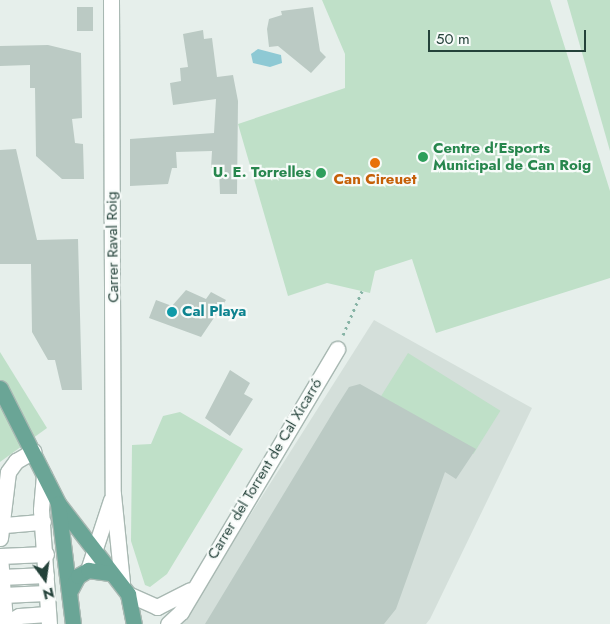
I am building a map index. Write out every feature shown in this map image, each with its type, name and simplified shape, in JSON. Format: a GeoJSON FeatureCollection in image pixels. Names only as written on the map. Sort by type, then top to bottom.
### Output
{"type":"FeatureCollection","features":[{"type":"Feature","properties":{"kind":"main road"},"geometry":{"type":"LineString","coordinates":[[0,388],[34,451],[58,502],[110,573],[125,588],[134,624]]}},
{"type":"Feature","properties":{"kind":"main road"},"geometry":{"type":"LineString","coordinates":[[58,502],[71,589],[73,624]]}},
{"type":"Feature","properties":{"kind":"main road"},"geometry":{"type":"LineString","coordinates":[[71,589],[78,576],[88,570],[110,573]]}},
{"type":"Feature","properties":{"kind":"street","name":"Carrer Raval Roig"},"geometry":{"type":"LineString","coordinates":[[111,0],[113,494],[125,588]]}},
{"type":"Feature","properties":{"kind":"street","name":"Carrer del Torrent de Cal Xicarró"},"geometry":{"type":"LineString","coordinates":[[168,624],[181,618],[193,588],[338,349]]}},
{"type":"Feature","properties":{"kind":"street"},"geometry":{"type":"LineString","coordinates":[[34,451],[16,461],[8,472],[2,531],[43,522]]}},
{"type":"Feature","properties":{"kind":"street"},"geometry":{"type":"LineString","coordinates":[[44,474],[43,522],[46,554],[48,619],[5,623],[0,556],[46,554]]}},
{"type":"Feature","properties":{"kind":"street","name":"Carrer Raval Roig"},"geometry":{"type":"LineString","coordinates":[[88,570],[113,494]]}},
{"type":"Feature","properties":{"kind":"street"},"geometry":{"type":"LineString","coordinates":[[1,577],[46,575]]}},
{"type":"Feature","properties":{"kind":"street","name":"Carrer del Torrent de Cal Xicarró"},"geometry":{"type":"LineString","coordinates":[[125,588],[157,608],[193,588]]}},
{"type":"Feature","properties":{"kind":"street"},"geometry":{"type":"LineString","coordinates":[[3,595],[46,593]]}},
{"type":"Feature","properties":{"kind":"path"},"geometry":{"type":"LineString","coordinates":[[338,349],[362,291]]}},
{"type":"Feature","properties":{"kind":"shaded area"},"geometry":{"type":"Polygon","coordinates":[[[374,320],[532,408],[430,619],[426,624],[181,624],[374,320]]]}},
{"type":"Feature","properties":{"kind":"green space","name":"Centre d'Esports Municipal de Can Roig"},"geometry":{"type":"Polygon","coordinates":[[[322,0],[550,0],[610,191],[610,278],[436,333],[412,259],[375,271],[370,293],[327,283],[288,296],[238,124],[345,88],[345,54],[322,0]]]}},
{"type":"Feature","properties":{"kind":"green space"},"geometry":{"type":"Polygon","coordinates":[[[567,0],[610,0],[610,151],[567,0]]]}},
{"type":"Feature","properties":{"kind":"green space"},"geometry":{"type":"Polygon","coordinates":[[[0,352],[47,428],[0,462],[0,352]]]}},
{"type":"Feature","properties":{"kind":"green space"},"geometry":{"type":"Polygon","coordinates":[[[408,353],[500,411],[473,454],[381,396],[408,353]]]}},
{"type":"Feature","properties":{"kind":"green space"},"geometry":{"type":"Polygon","coordinates":[[[180,412],[243,449],[167,574],[150,587],[145,585],[131,541],[132,445],[151,444],[163,416],[180,412]]]}},
{"type":"Feature","properties":{"kind":"water"},"geometry":{"type":"Polygon","coordinates":[[[258,49],[281,55],[282,63],[270,67],[253,63],[251,54],[258,49]]]}},
{"type":"Feature","properties":{"kind":"building"},"geometry":{"type":"Polygon","coordinates":[[[77,7],[93,7],[93,31],[77,31],[77,7]]]}},
{"type":"Feature","properties":{"kind":"building"},"geometry":{"type":"Polygon","coordinates":[[[313,7],[320,51],[326,57],[311,73],[278,46],[269,47],[267,29],[269,19],[282,15],[281,11],[313,7]]]}},
{"type":"Feature","properties":{"kind":"building"},"geometry":{"type":"Polygon","coordinates":[[[203,30],[204,39],[212,38],[217,77],[233,75],[238,101],[237,194],[220,194],[219,169],[211,168],[212,151],[176,152],[177,168],[172,168],[168,184],[130,186],[130,139],[214,133],[216,99],[173,105],[170,83],[181,81],[180,68],[188,67],[183,34],[203,30]]]}},
{"type":"Feature","properties":{"kind":"building"},"geometry":{"type":"Polygon","coordinates":[[[48,45],[81,53],[82,118],[72,119],[75,143],[83,144],[84,179],[62,179],[36,156],[35,88],[30,88],[30,65],[0,66],[0,46],[48,45]]]}},
{"type":"Feature","properties":{"kind":"building"},"geometry":{"type":"Polygon","coordinates":[[[16,149],[37,240],[78,239],[82,390],[62,390],[55,360],[48,360],[32,332],[31,264],[0,264],[0,150],[16,149]]]}},
{"type":"Feature","properties":{"kind":"building"},"geometry":{"type":"Polygon","coordinates":[[[186,290],[206,299],[211,292],[226,300],[201,337],[149,318],[156,300],[172,306],[186,290]]]}},
{"type":"Feature","properties":{"kind":"building"},"geometry":{"type":"Polygon","coordinates":[[[230,370],[250,383],[244,394],[253,399],[230,436],[205,418],[230,370]]]}},
{"type":"Feature","properties":{"kind":"building"},"geometry":{"type":"Polygon","coordinates":[[[360,384],[476,449],[456,479],[445,472],[396,609],[384,624],[205,624],[349,387],[360,384]]]}},
{"type":"Feature","properties":{"kind":"place","name":"Centre d'Esports Municipal de Can Roig"},"geometry":{"type":"Point","coordinates":[423,157]}},
{"type":"Feature","properties":{"kind":"place","name":"Can Cireuet"},"geometry":{"type":"Point","coordinates":[375,163]}},
{"type":"Feature","properties":{"kind":"place","name":"U. E. Torrelles"},"geometry":{"type":"Point","coordinates":[321,173]}},
{"type":"Feature","properties":{"kind":"place","name":"Cal Playa"},"geometry":{"type":"Point","coordinates":[172,312]}}]}
